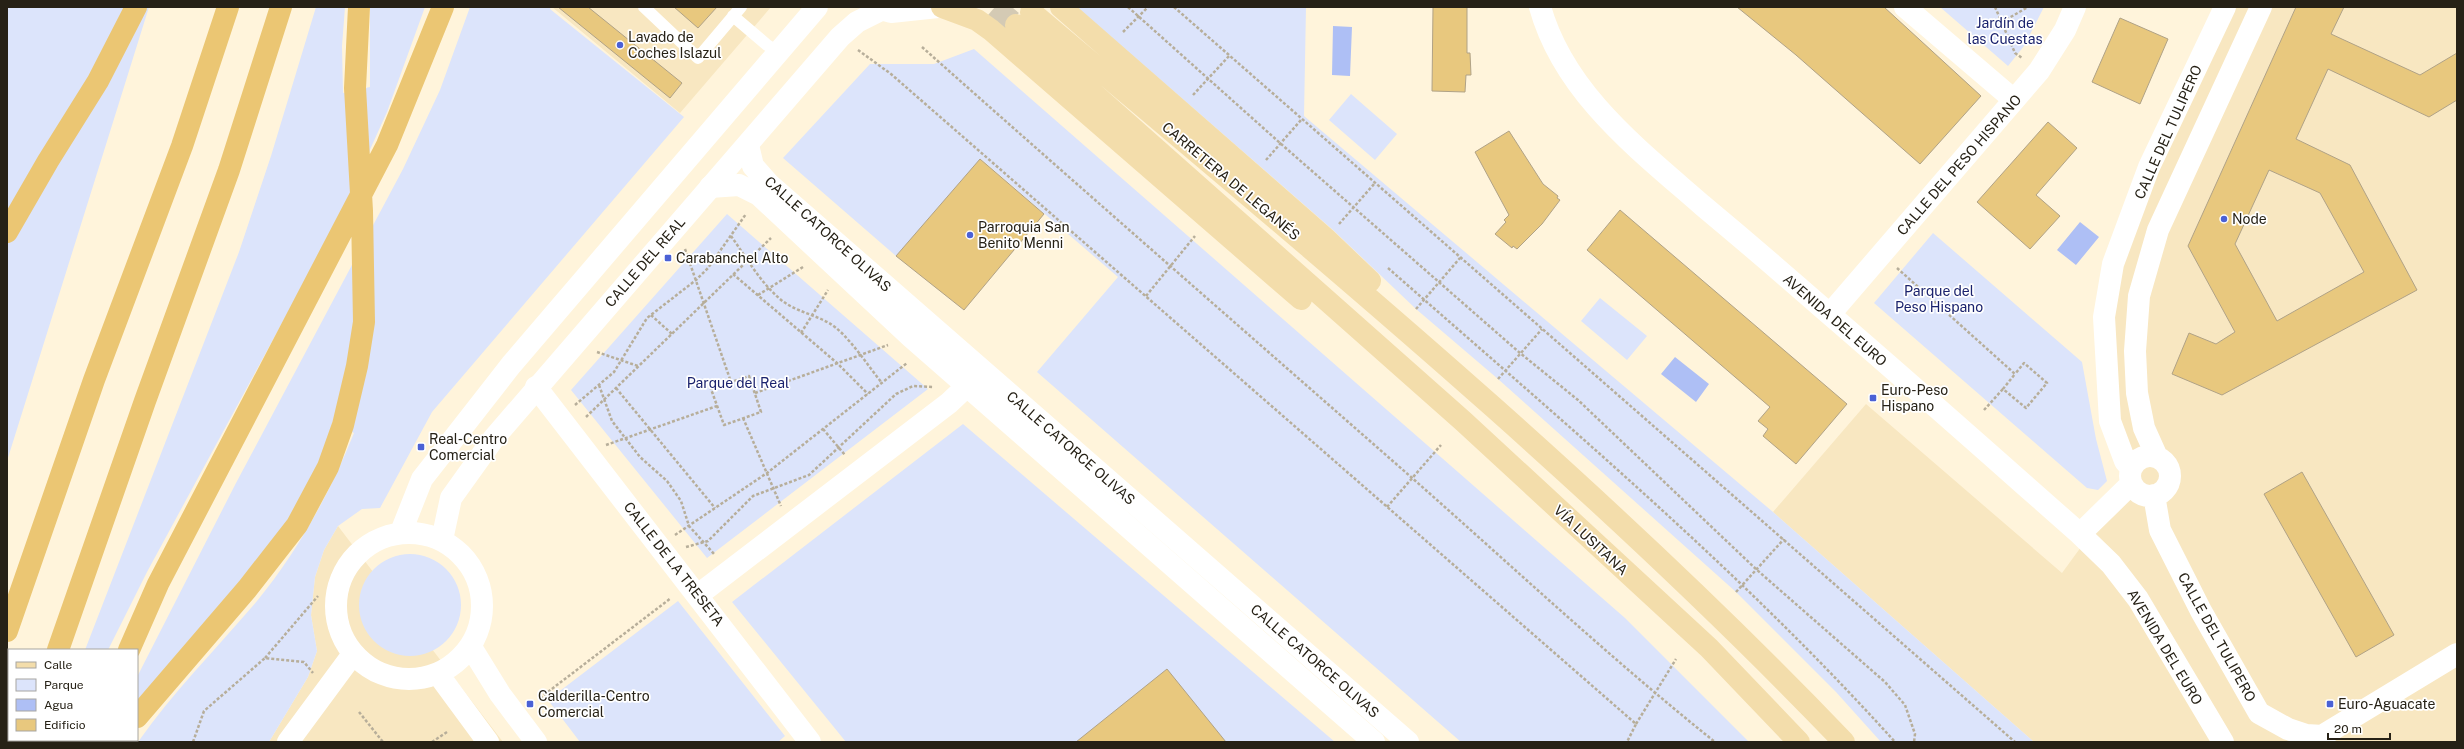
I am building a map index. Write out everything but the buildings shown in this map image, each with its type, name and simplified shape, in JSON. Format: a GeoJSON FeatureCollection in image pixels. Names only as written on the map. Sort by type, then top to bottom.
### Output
{"type":"FeatureCollection","features":[{"type":"Feature","properties":{"kind":"highway"},"geometry":{"type":"LineString","coordinates":[[7,232],[48,161],[98,81],[136,7]]}},
{"type":"Feature","properties":{"kind":"highway"},"geometry":{"type":"LineString","coordinates":[[7,631],[94,380],[182,146],[228,7]]}},
{"type":"Feature","properties":{"kind":"highway"},"geometry":{"type":"LineString","coordinates":[[58,649],[145,401],[229,170],[281,7]]}},
{"type":"Feature","properties":{"kind":"highway"},"geometry":{"type":"LineString","coordinates":[[138,716],[247,589],[297,525],[328,467],[343,425],[357,366],[364,322],[362,218],[354,88],[359,7]]}},
{"type":"Feature","properties":{"kind":"highway"},"geometry":{"type":"LineString","coordinates":[[129,649],[158,584],[387,145],[444,7]]}},
{"type":"Feature","properties":{"kind":"main road"},"geometry":{"type":"LineString","coordinates":[[942,7],[977,20],[990,30],[1311,308],[1354,337],[1376,346]]}},
{"type":"Feature","properties":{"kind":"main road"},"geometry":{"type":"LineString","coordinates":[[1061,7],[1325,238],[1408,317],[1431,351],[1609,512],[1729,626],[1844,742]]}},
{"type":"Feature","properties":{"kind":"main road","name":"CARRETERA DE LEGANÉS"},"geometry":{"type":"LineString","coordinates":[[1376,346],[1024,19],[1431,351]]}},
{"type":"Feature","properties":{"kind":"main road","name":"VÍA LUSITANA"},"geometry":{"type":"LineString","coordinates":[[1376,346],[1463,421],[1704,644],[1799,742]]}},
{"type":"Feature","properties":{"kind":"street"},"geometry":{"type":"LineString","coordinates":[[401,532],[422,479],[506,372],[780,53],[817,7]]}},
{"type":"Feature","properties":{"kind":"street"},"geometry":{"type":"LineString","coordinates":[[877,8],[905,12],[938,7]]}},
{"type":"Feature","properties":{"kind":"street","name":"AVENIDA DEL EURO"},"geometry":{"type":"LineString","coordinates":[[1540,7],[1544,20],[1563,61],[1589,99],[1625,138],[1830,314],[2080,534],[2111,564],[2138,599],[2223,742]]}},
{"type":"Feature","properties":{"kind":"street"},"geometry":{"type":"LineString","coordinates":[[1905,7],[2014,100]]}},
{"type":"Feature","properties":{"kind":"street","name":"CALLE DEL PESO HISPANO"},"geometry":{"type":"LineString","coordinates":[[1830,314],[2014,100],[2052,52],[2065,30],[2075,7]]}},
{"type":"Feature","properties":{"kind":"street","name":"CALLE DEL TULIPERO"},"geometry":{"type":"LineString","coordinates":[[2131,476],[2110,421],[2104,317],[2113,264],[2149,167],[2225,7]]}},
{"type":"Feature","properties":{"kind":"street"},"geometry":{"type":"LineString","coordinates":[[2131,476],[2142,494],[2154,495],[2164,490],[2170,476],[2168,468],[2157,457],[2144,428],[2137,393],[2135,351],[2139,296],[2158,230],[2261,7]]}},
{"type":"Feature","properties":{"kind":"street","name":"CALLE DEL REAL"},"geometry":{"type":"LineString","coordinates":[[442,540],[451,498],[494,438],[536,387],[710,186],[748,145],[840,37],[857,22],[877,8]]}},
{"type":"Feature","properties":{"kind":"street","name":"CALLE CATORCE OLIVAS"},"geometry":{"type":"LineString","coordinates":[[748,145],[753,166],[769,184],[1408,742]]}},
{"type":"Feature","properties":{"kind":"street","name":"CALLE CATORCE OLIVAS"},"geometry":{"type":"LineString","coordinates":[[710,186],[739,185],[759,195],[967,386],[1374,742]]}},
{"type":"Feature","properties":{"kind":"street"},"geometry":{"type":"LineString","coordinates":[[698,595],[949,402],[967,386]]}},
{"type":"Feature","properties":{"kind":"street","name":"CALLE DE LA TRESETA"},"geometry":{"type":"LineString","coordinates":[[536,387],[810,742]]}},
{"type":"Feature","properties":{"kind":"street"},"geometry":{"type":"LineString","coordinates":[[2080,534],[2131,476],[2142,457],[2157,457]]}},
{"type":"Feature","properties":{"kind":"street","name":"CALLE DEL TULIPERO"},"geometry":{"type":"LineString","coordinates":[[2154,495],[2160,530],[2201,611],[2259,713],[2288,729],[2318,739]]}},
{"type":"Feature","properties":{"kind":"street"},"geometry":{"type":"LineString","coordinates":[[401,532],[422,533],[442,540],[467,559],[481,587],[482,618],[470,648],[456,663],[438,674],[408,680],[378,673],[353,654],[338,626],[336,594],[348,564],[371,543],[401,532]]}},
{"type":"Feature","properties":{"kind":"street"},"geometry":{"type":"LineString","coordinates":[[470,648],[500,694],[536,742]]}},
{"type":"Feature","properties":{"kind":"street"},"geometry":{"type":"LineString","coordinates":[[288,742],[353,654]]}},
{"type":"Feature","properties":{"kind":"street"},"geometry":{"type":"LineString","coordinates":[[2318,739],[2457,654]]}},
{"type":"Feature","properties":{"kind":"street"},"geometry":{"type":"LineString","coordinates":[[438,674],[488,742]]}},
{"type":"Feature","properties":{"kind":"lane"},"geometry":{"type":"LineString","coordinates":[[644,7],[658,12],[698,58],[741,7]]}},
{"type":"Feature","properties":{"kind":"lane"},"geometry":{"type":"LineString","coordinates":[[733,16],[767,45],[780,53]]}},
{"type":"Feature","properties":{"kind":"path"},"geometry":{"type":"LineString","coordinates":[[1128,7],[1207,80],[1280,144],[1520,353],[1578,400],[1757,570],[1885,682],[1905,706],[1915,734],[1914,742]]}},
{"type":"Feature","properties":{"kind":"path"},"geometry":{"type":"LineString","coordinates":[[1121,35],[1138,15],[1148,7]]}},
{"type":"Feature","properties":{"kind":"path"},"geometry":{"type":"LineString","coordinates":[[1174,7],[1301,120],[1784,539],[2015,742]]}},
{"type":"Feature","properties":{"kind":"path"},"geometry":{"type":"LineString","coordinates":[[1995,7],[2015,53],[2027,62]]}},
{"type":"Feature","properties":{"kind":"path"},"geometry":{"type":"LineString","coordinates":[[2002,22],[2028,7]]}},
{"type":"Feature","properties":{"kind":"path"},"geometry":{"type":"LineString","coordinates":[[922,46],[1169,267],[1412,478],[1654,693],[1715,742]]}},
{"type":"Feature","properties":{"kind":"path"},"geometry":{"type":"LineString","coordinates":[[856,48],[891,74],[1636,724]]}},
{"type":"Feature","properties":{"kind":"path"},"geometry":{"type":"LineString","coordinates":[[1197,102],[1191,97],[1229,56]]}},
{"type":"Feature","properties":{"kind":"path"},"geometry":{"type":"LineString","coordinates":[[1265,161],[1301,120]]}},
{"type":"Feature","properties":{"kind":"path"},"geometry":{"type":"LineString","coordinates":[[1259,156],[1270,166]]}},
{"type":"Feature","properties":{"kind":"path"},"geometry":{"type":"LineString","coordinates":[[1333,230],[1339,225],[1374,183]]}},
{"type":"Feature","properties":{"kind":"path"},"geometry":{"type":"LineString","coordinates":[[571,409],[614,372],[651,315],[696,280],[746,214]]}},
{"type":"Feature","properties":{"kind":"path"},"geometry":{"type":"LineString","coordinates":[[1333,220],[1344,230]]}},
{"type":"Feature","properties":{"kind":"path"},"geometry":{"type":"LineString","coordinates":[[730,236],[779,298],[790,306],[812,315],[835,328],[845,336],[882,382]]}},
{"type":"Feature","properties":{"kind":"path"},"geometry":{"type":"LineString","coordinates":[[1146,296],[1195,236]]}},
{"type":"Feature","properties":{"kind":"path"},"geometry":{"type":"LineString","coordinates":[[582,421],[771,238]]}},
{"type":"Feature","properties":{"kind":"path"},"geometry":{"type":"LineString","coordinates":[[685,249],[731,382]]}},
{"type":"Feature","properties":{"kind":"path"},"geometry":{"type":"LineString","coordinates":[[1416,309],[1460,258]]}},
{"type":"Feature","properties":{"kind":"path"},"geometry":{"type":"LineString","coordinates":[[1384,264],[1506,370],[1743,585],[1835,676],[1895,742]]}},
{"type":"Feature","properties":{"kind":"path"},"geometry":{"type":"LineString","coordinates":[[1895,266],[2015,374]]}},
{"type":"Feature","properties":{"kind":"path"},"geometry":{"type":"LineString","coordinates":[[758,295],[803,268]]}},
{"type":"Feature","properties":{"kind":"path"},"geometry":{"type":"LineString","coordinates":[[733,274],[837,363],[868,394]]}},
{"type":"Feature","properties":{"kind":"path"},"geometry":{"type":"LineString","coordinates":[[801,333],[828,290]]}},
{"type":"Feature","properties":{"kind":"path"},"geometry":{"type":"LineString","coordinates":[[651,315],[672,334]]}},
{"type":"Feature","properties":{"kind":"path"},"geometry":{"type":"LineString","coordinates":[[1498,379],[1542,329]]}},
{"type":"Feature","properties":{"kind":"path"},"geometry":{"type":"LineString","coordinates":[[755,393],[888,345]]}},
{"type":"Feature","properties":{"kind":"path"},"geometry":{"type":"LineString","coordinates":[[597,352],[639,366]]}},
{"type":"Feature","properties":{"kind":"path"},"geometry":{"type":"LineString","coordinates":[[674,536],[767,472],[908,362]]}},
{"type":"Feature","properties":{"kind":"path"},"geometry":{"type":"LineString","coordinates":[[1984,410],[2024,363],[2047,383],[2026,408],[2003,389]]}},
{"type":"Feature","properties":{"kind":"path"},"geometry":{"type":"LineString","coordinates":[[749,376],[755,393],[761,412],[724,425],[711,389],[749,376]]}},
{"type":"Feature","properties":{"kind":"path"},"geometry":{"type":"LineString","coordinates":[[599,385],[606,398],[612,421],[624,439],[667,481],[681,501],[689,526],[716,556]]}},
{"type":"Feature","properties":{"kind":"path"},"geometry":{"type":"LineString","coordinates":[[682,548],[704,543],[720,531],[738,509],[753,496],[809,475],[840,448],[896,394],[913,386],[933,387]]}},
{"type":"Feature","properties":{"kind":"path"},"geometry":{"type":"LineString","coordinates":[[616,388],[715,508]]}},
{"type":"Feature","properties":{"kind":"path"},"geometry":{"type":"LineString","coordinates":[[604,446],[717,406]]}},
{"type":"Feature","properties":{"kind":"path"},"geometry":{"type":"LineString","coordinates":[[743,418],[782,507]]}},
{"type":"Feature","properties":{"kind":"path"},"geometry":{"type":"LineString","coordinates":[[823,429],[848,459]]}},
{"type":"Feature","properties":{"kind":"path"},"geometry":{"type":"LineString","coordinates":[[1387,507],[1441,445]]}},
{"type":"Feature","properties":{"kind":"path"},"geometry":{"type":"LineString","coordinates":[[1736,592],[1784,539]]}},
{"type":"Feature","properties":{"kind":"path"},"geometry":{"type":"LineString","coordinates":[[193,742],[204,711],[265,658],[318,596]]}},
{"type":"Feature","properties":{"kind":"path"},"geometry":{"type":"LineString","coordinates":[[540,698],[673,596]]}},
{"type":"Feature","properties":{"kind":"path"},"geometry":{"type":"LineString","coordinates":[[265,658],[304,662],[314,675]]}},
{"type":"Feature","properties":{"kind":"path"},"geometry":{"type":"LineString","coordinates":[[1627,742],[1654,693],[1676,659]]}},
{"type":"Feature","properties":{"kind":"path"},"geometry":{"type":"LineString","coordinates":[[359,712],[383,742]]}},
{"type":"Feature","properties":{"kind":"path"},"geometry":{"type":"LineString","coordinates":[[432,742],[447,732]]}},
{"type":"Feature","properties":{"kind":"shaded area"},"geometry":{"type":"Polygon","coordinates":[[[552,7],[771,7],[680,113],[552,7]]]}},
{"type":"Feature","properties":{"kind":"shaded area"},"geometry":{"type":"Polygon","coordinates":[[[2225,7],[2457,7],[2457,742],[2034,742],[1773,512],[1866,404],[2062,573],[2119,495],[2122,480],[2110,421],[2113,264],[2225,7]]]}},
{"type":"Feature","properties":{"kind":"shaded area"},"geometry":{"type":"Polygon","coordinates":[[[338,526],[503,742],[269,742],[308,677],[317,651],[311,615],[315,577],[324,550],[338,526]]]}},
{"type":"Feature","properties":{"kind":"green space"},"geometry":{"type":"Polygon","coordinates":[[[7,7],[149,7],[7,461],[7,7]]]}},
{"type":"Feature","properties":{"kind":"green space"},"geometry":{"type":"Polygon","coordinates":[[[316,7],[345,7],[342,46],[343,93],[370,87],[370,7],[425,7],[387,112],[340,216],[147,572],[108,649],[85,649],[239,252],[271,156],[316,7]]]}},
{"type":"Feature","properties":{"kind":"green space"},"geometry":{"type":"Polygon","coordinates":[[[470,7],[551,7],[550,9],[684,117],[432,412],[380,508],[362,509],[338,526],[324,550],[315,577],[311,615],[317,651],[308,677],[269,742],[138,742],[180,688],[272,582],[312,521],[345,455],[354,433],[333,421],[319,464],[293,514],[244,578],[138,701],[138,675],[236,483],[403,169],[440,90],[470,7]]]}},
{"type":"Feature","properties":{"kind":"green space"},"geometry":{"type":"Polygon","coordinates":[[[1077,7],[1306,7],[1304,116],[1773,512],[2034,742],[1881,742],[1836,692],[1736,592],[1498,379],[1416,309],[1333,230],[1077,7]]]}},
{"type":"Feature","properties":{"kind":"green space","name":"Jardín de las Cuestas"},"geometry":{"type":"Polygon","coordinates":[[[1940,7],[2044,7],[2024,46],[2008,66],[1940,7]]]}},
{"type":"Feature","properties":{"kind":"green space"},"geometry":{"type":"Polygon","coordinates":[[[974,49],[1625,618],[1749,742],[1461,742],[1037,372],[1118,277],[981,159],[896,256],[783,158],[870,64],[934,64],[974,49]]]}},
{"type":"Feature","properties":{"kind":"green space"},"geometry":{"type":"Polygon","coordinates":[[[1351,94],[1397,134],[1375,160],[1329,120],[1351,94]]]}},
{"type":"Feature","properties":{"kind":"green space","name":"Parque del Real"},"geometry":{"type":"Polygon","coordinates":[[[727,214],[928,389],[707,558],[571,390],[727,214]]]}},
{"type":"Feature","properties":{"kind":"green space","name":"Parque del Peso Hispano"},"geometry":{"type":"Polygon","coordinates":[[[1933,233],[2082,362],[2096,439],[2107,481],[2098,490],[2087,488],[1874,303],[1933,233]]]}},
{"type":"Feature","properties":{"kind":"green space"},"geometry":{"type":"Polygon","coordinates":[[[1600,298],[1647,336],[1627,360],[1581,321],[1600,298]]]}},
{"type":"Feature","properties":{"kind":"green space"},"geometry":{"type":"Polygon","coordinates":[[[963,424],[1335,742],[846,742],[732,602],[963,424]]]}},
{"type":"Feature","properties":{"kind":"green space"},"geometry":{"type":"Polygon","coordinates":[[[410,554],[429,558],[446,569],[457,586],[461,605],[457,624],[446,641],[429,652],[410,656],[391,652],[374,641],[363,624],[359,605],[363,586],[374,569],[391,558],[410,554]]]}},
{"type":"Feature","properties":{"kind":"green space"},"geometry":{"type":"Polygon","coordinates":[[[678,601],[785,736],[778,742],[580,742],[548,700],[678,601]]]}},
{"type":"Feature","properties":{"kind":"water"},"geometry":{"type":"Polygon","coordinates":[[[1333,26],[1352,27],[1350,76],[1332,75],[1333,26]]]}},
{"type":"Feature","properties":{"kind":"water"},"geometry":{"type":"Polygon","coordinates":[[[2080,222],[2099,237],[2076,265],[2057,250],[2080,222]]]}},
{"type":"Feature","properties":{"kind":"water"},"geometry":{"type":"Polygon","coordinates":[[[1675,357],[1709,384],[1696,402],[1661,374],[1675,357]]]}},
{"type":"Feature","properties":{"kind":"tunnel"},"geometry":{"type":"LineString","coordinates":[[995,7],[1016,25]]}},
{"type":"Feature","properties":{"kind":"place","name":"Lavado de Coches Islazul"},"geometry":{"type":"Point","coordinates":[620,45]}},
{"type":"Feature","properties":{"kind":"place","name":"Node"},"geometry":{"type":"Point","coordinates":[2224,219]}},
{"type":"Feature","properties":{"kind":"place","name":"Parroquia San Benito Menni"},"geometry":{"type":"Point","coordinates":[970,235]}},
{"type":"Feature","properties":{"kind":"place","name":"Carabanchel Alto"},"geometry":{"type":"Point","coordinates":[668,258]}},
{"type":"Feature","properties":{"kind":"place","name":"Euro-Peso Hispano"},"geometry":{"type":"Point","coordinates":[1873,398]}},
{"type":"Feature","properties":{"kind":"place","name":"Real-Centro Comercial"},"geometry":{"type":"Point","coordinates":[421,447]}},
{"type":"Feature","properties":{"kind":"place","name":"Calderilla-Centro Comercial"},"geometry":{"type":"Point","coordinates":[530,704]}},
{"type":"Feature","properties":{"kind":"place","name":"Euro-Aguacate"},"geometry":{"type":"Point","coordinates":[2330,704]}}]}
